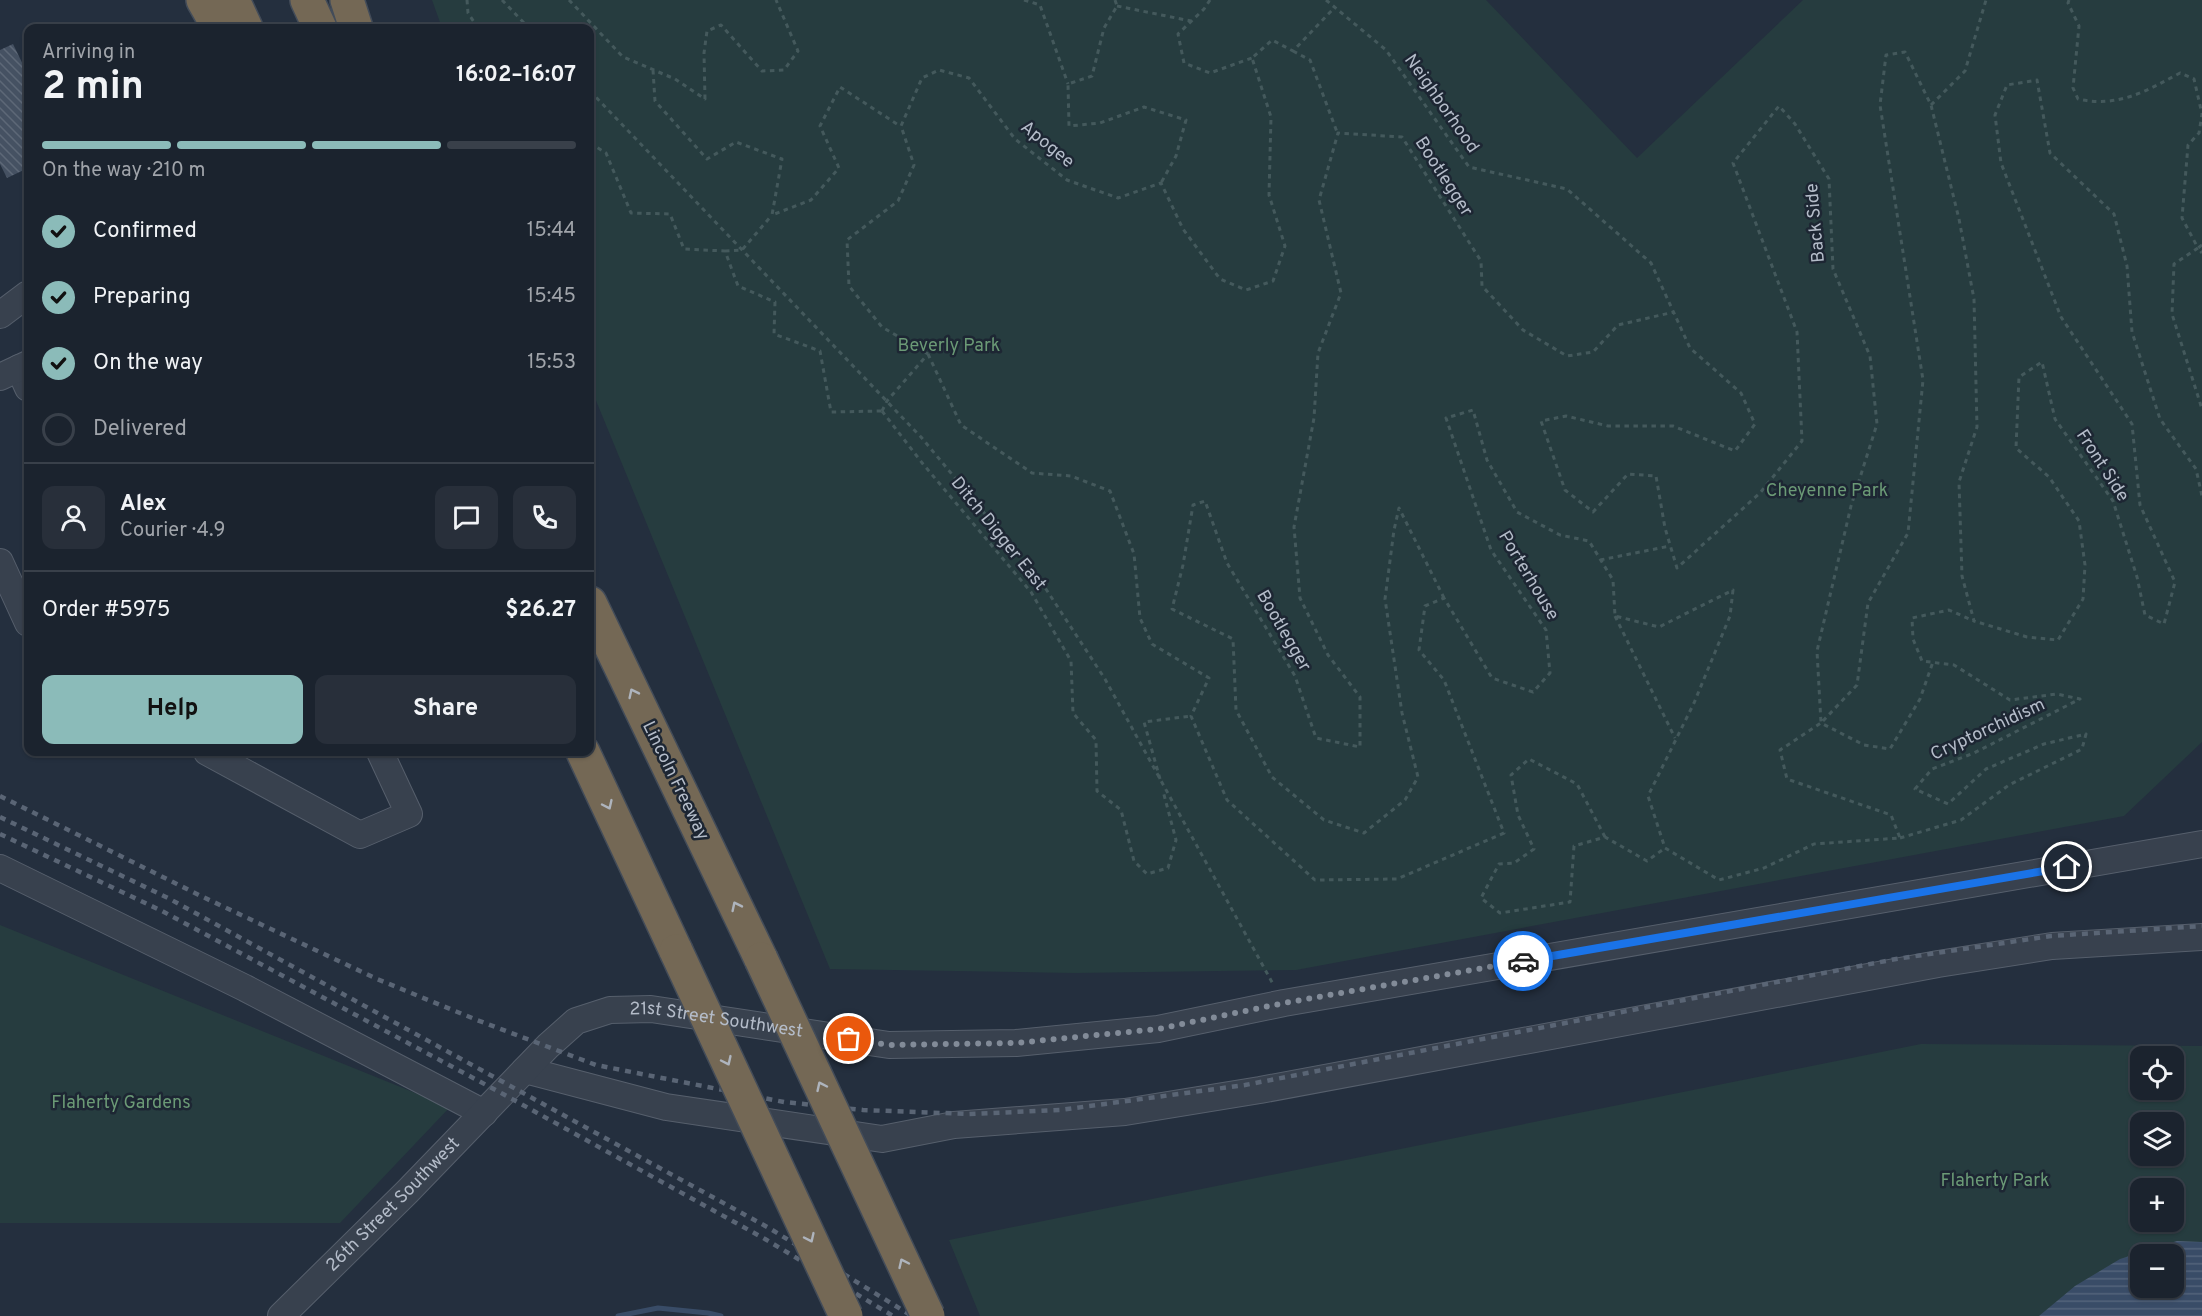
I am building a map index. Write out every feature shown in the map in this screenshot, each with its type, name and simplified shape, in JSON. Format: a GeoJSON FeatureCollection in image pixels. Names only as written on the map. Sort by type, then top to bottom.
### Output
{"type":"FeatureCollection","features":[{"type":"Feature","properties":{"kind":"highway"},"geometry":{"type":"LineString","coordinates":[[203,0],[217,24]]}},
{"type":"Feature","properties":{"kind":"highway"},"geometry":{"type":"LineString","coordinates":[[232,0],[244,24]]}},
{"type":"Feature","properties":{"kind":"highway"},"geometry":{"type":"LineString","coordinates":[[307,0],[318,24]]}},
{"type":"Feature","properties":{"kind":"highway"},"geometry":{"type":"LineString","coordinates":[[347,0],[355,24]]}},
{"type":"Feature","properties":{"kind":"highway","name":"Lincoln Freeway"},"geometry":{"type":"LineString","coordinates":[[594,611],[761,959],[928,1316]]}},
{"type":"Feature","properties":{"kind":"highway"},"geometry":{"type":"LineString","coordinates":[[585,756],[846,1316]]}},
{"type":"Feature","properties":{"kind":"street"},"geometry":{"type":"LineString","coordinates":[[0,315],[24,297]]}},
{"type":"Feature","properties":{"kind":"street"},"geometry":{"type":"LineString","coordinates":[[0,562],[24,614]]}},
{"type":"Feature","properties":{"kind":"street"},"geometry":{"type":"LineString","coordinates":[[214,756],[360,835],[409,814],[382,756]]}},
{"type":"Feature","properties":{"kind":"street","name":"21st Street Southwest"},"geometry":{"type":"LineString","coordinates":[[502,1094],[576,1021],[610,1010],[651,1009],[889,1045],[1016,1043],[1158,1029],[1284,1003],[2202,844]]}},
{"type":"Feature","properties":{"kind":"street"},"geometry":{"type":"LineString","coordinates":[[0,868],[245,988],[484,1113]]}},
{"type":"Feature","properties":{"kind":"street"},"geometry":{"type":"LineString","coordinates":[[525,1070],[666,1107],[882,1139],[954,1125],[1125,1112],[1260,1090],[1938,964],[2052,946],[2202,938]]}},
{"type":"Feature","properties":{"kind":"street","name":"26th Street Southwest"},"geometry":{"type":"LineString","coordinates":[[281,1316],[502,1094]]}},
{"type":"Feature","properties":{"kind":"path"},"geometry":{"type":"LineString","coordinates":[[467,0],[468,13],[475,24]]}},
{"type":"Feature","properties":{"kind":"path"},"geometry":{"type":"LineString","coordinates":[[502,0],[526,24]]}},
{"type":"Feature","properties":{"kind":"path"},"geometry":{"type":"LineString","coordinates":[[569,0],[592,24]]}},
{"type":"Feature","properties":{"kind":"path"},"geometry":{"type":"LineString","coordinates":[[594,26],[623,57],[675,79],[705,99],[704,53],[707,31],[721,25],[762,71],[784,70],[798,51],[776,0]]}},
{"type":"Feature","properties":{"kind":"path"},"geometry":{"type":"LineString","coordinates":[[1024,0],[1040,6],[1068,84],[1069,126],[1100,123],[1144,107],[1186,120],[1176,156],[1161,183],[1184,229],[1220,279],[1246,290],[1273,281],[1284,246],[1269,195],[1271,117],[1252,58]]}},
{"type":"Feature","properties":{"kind":"path"},"geometry":{"type":"LineString","coordinates":[[1068,84],[1092,76],[1104,28],[1117,6],[1115,0]]}},
{"type":"Feature","properties":{"kind":"path"},"geometry":{"type":"LineString","coordinates":[[1210,0],[1178,34],[1184,63],[1210,73],[1252,58],[1272,40],[1310,60],[1338,133]]}},
{"type":"Feature","properties":{"kind":"path","name":"Neighborhood"},"geometry":{"type":"LineString","coordinates":[[1326,0],[1386,50],[1469,167],[1567,189],[1651,263],[1674,312]]}},
{"type":"Feature","properties":{"kind":"path"},"geometry":{"type":"LineString","coordinates":[[1931,105],[1965,71],[1986,0]]}},
{"type":"Feature","properties":{"kind":"path"},"geometry":{"type":"LineString","coordinates":[[2069,0],[2068,3],[2079,26],[2073,88],[2078,99],[2095,103],[2136,96],[2180,73],[2194,79],[2202,114],[2199,133],[2188,145],[2182,218],[2202,253]]}},
{"type":"Feature","properties":{"kind":"path"},"geometry":{"type":"LineString","coordinates":[[1117,6],[1191,21]]}},
{"type":"Feature","properties":{"kind":"path"},"geometry":{"type":"LineString","coordinates":[[1293,51],[1335,7]]}},
{"type":"Feature","properties":{"kind":"path"},"geometry":{"type":"LineString","coordinates":[[1616,616],[1659,627],[1733,590],[1730,616],[1694,703],[1648,796],[1665,848],[1719,880],[1764,868],[1814,844],[1900,838],[1891,815],[1787,779],[1780,750],[1821,723],[1857,685],[1868,603],[1908,533],[1923,380],[1880,105],[1886,55],[1905,51],[1931,105],[1959,219],[1974,299],[1977,427],[1959,483],[1962,576],[1974,621]]}},
{"type":"Feature","properties":{"kind":"path"},"geometry":{"type":"LineString","coordinates":[[653,70],[655,101],[707,159],[736,142],[782,159],[772,215]]}},
{"type":"Feature","properties":{"kind":"path","name":"Apogee"},"geometry":{"type":"LineString","coordinates":[[901,126],[922,78],[939,70],[969,78],[1015,139],[1067,180],[1118,198],[1161,183]]}},
{"type":"Feature","properties":{"kind":"path","name":"Front Side"},"geometry":{"type":"LineString","coordinates":[[1974,621],[2027,637],[2058,640],[2083,599],[2085,565],[2079,521],[2049,477],[2016,447],[2019,377],[2042,362],[2055,419],[2113,501],[2137,577],[2145,615],[2164,624],[2175,582],[2140,505],[2132,424],[2061,317],[2001,163],[1995,116],[2007,85],[2037,80],[2050,153],[2114,214],[2127,266],[2132,332],[2160,419],[2196,469],[2202,496]]}},
{"type":"Feature","properties":{"kind":"path"},"geometry":{"type":"LineString","coordinates":[[594,146],[606,153],[631,213],[670,214],[684,249],[742,250],[772,215],[811,200],[839,168],[820,126],[840,87],[901,126],[914,165],[898,201],[847,240],[849,286],[882,327],[928,354],[961,425],[1032,473],[1071,476],[1110,491],[1134,554],[1140,618],[1152,644],[1209,678],[1191,716],[1227,800],[1315,880],[1397,879],[1504,833],[1444,680],[1419,650],[1425,606],[1444,598]]}},
{"type":"Feature","properties":{"kind":"path"},"geometry":{"type":"LineString","coordinates":[[594,95],[921,436],[1040,580],[1105,679],[1284,1003]]}},
{"type":"Feature","properties":{"kind":"path","name":"Back Side"},"geometry":{"type":"LineString","coordinates":[[1674,312],[1690,348],[1741,393],[1755,424],[1735,451],[1673,426],[1608,426],[1566,416],[1541,421],[1565,490],[1593,512],[1628,474],[1656,476],[1665,528],[1677,568],[1760,493],[1802,441],[1797,332],[1733,163],[1779,106],[1795,124],[1829,179],[1833,269],[1870,356],[1877,424],[1851,506],[1817,651],[1821,723]]}},
{"type":"Feature","properties":{"kind":"path","name":"Bootlegger"},"geometry":{"type":"LineString","coordinates":[[1444,598],[1399,508],[1385,599],[1402,713],[1418,777],[1405,800],[1364,833],[1324,820],[1272,777],[1236,710],[1233,639],[1172,609],[1183,565],[1193,505],[1205,501],[1227,563],[1295,676],[1316,738],[1360,747],[1360,698],[1328,655],[1300,598],[1294,527],[1314,418],[1318,353],[1341,293],[1319,200],[1338,133],[1402,137],[1481,261],[1482,286],[1523,330],[1567,356],[1593,352],[1618,325],[1674,312]]}},
{"type":"Feature","properties":{"kind":"path"},"geometry":{"type":"LineString","coordinates":[[2200,246],[2174,264],[2172,314],[2202,409]]}},
{"type":"Feature","properties":{"kind":"path"},"geometry":{"type":"LineString","coordinates":[[725,251],[738,286],[775,303],[774,334],[820,351],[831,412],[882,411],[887,401],[928,354]]}},
{"type":"Feature","properties":{"kind":"path","name":"Porterhouse"},"geometry":{"type":"LineString","coordinates":[[1444,598],[1492,678],[1533,692],[1550,673],[1546,630],[1491,550],[1446,418],[1473,410],[1487,460],[1517,512],[1560,535],[1588,541],[1613,580],[1616,616]]}},
{"type":"Feature","properties":{"kind":"path","name":"Ditch Digger East"},"geometry":{"type":"LineString","coordinates":[[882,411],[923,464],[1031,592],[1071,661],[1073,712],[1096,740],[1096,791],[1121,810],[1134,861],[1147,874],[1168,868],[1176,840],[1162,784]]}},
{"type":"Feature","properties":{"kind":"path"},"geometry":{"type":"LineString","coordinates":[[1600,560],[1670,546]]}},
{"type":"Feature","properties":{"kind":"path"},"geometry":{"type":"LineString","coordinates":[[1821,723],[1864,745],[1890,749],[1920,699],[1933,662],[1922,661],[1913,639],[1912,618],[1948,609],[1974,621]]}},
{"type":"Feature","properties":{"kind":"path"},"geometry":{"type":"LineString","coordinates":[[1616,616],[1675,738]]}},
{"type":"Feature","properties":{"kind":"path","name":"Cryptorchidism"},"geometry":{"type":"LineString","coordinates":[[1900,838],[1961,820],[2009,785],[2082,749],[2086,734],[2044,744],[1986,769],[1948,804],[1915,789],[1932,769],[1974,753],[2080,699],[2057,694],[2010,700],[1954,665],[1933,662]]}},
{"type":"Feature","properties":{"kind":"path"},"geometry":{"type":"LineString","coordinates":[[1162,784],[1144,722],[1191,716]]}},
{"type":"Feature","properties":{"kind":"path"},"geometry":{"type":"LineString","coordinates":[[1605,837],[1574,846],[1570,902],[1500,913],[1481,898],[1499,864],[1514,863],[1534,849],[1518,815],[1511,775],[1529,759],[1577,784],[1605,837],[1647,861],[1665,848]]}},
{"type":"Feature","properties":{"kind":"green space"},"geometry":{"type":"Polygon","coordinates":[[[432,0],[1486,0],[1637,158],[1803,0],[2202,0],[2202,742],[2124,816],[1296,970],[1075,973],[830,969],[594,396],[594,24],[441,24],[432,0]]]}},
{"type":"Feature","properties":{"kind":"green space","name":"Flaherty Gardens"},"geometry":{"type":"Polygon","coordinates":[[[0,925],[450,1107],[340,1223],[0,1223],[0,925]]]}},
{"type":"Feature","properties":{"kind":"green space","name":"Flaherty Park"},"geometry":{"type":"Polygon","coordinates":[[[1921,1044],[2202,1046],[2202,1316],[980,1316],[949,1240],[1921,1044]]]}},
{"type":"Feature","properties":{"kind":"water"},"geometry":{"type":"Polygon","coordinates":[[[2177,1241],[2202,1242],[2202,1316],[2039,1316],[2075,1286],[2120,1259],[2130,1256],[2130,1298],[2184,1298],[2184,1244],[2168,1244],[2177,1241]]]}},
{"type":"Feature","properties":{"kind":"building"},"geometry":{"type":"Polygon","coordinates":[[[13,44],[24,67],[24,170],[7,178],[0,164],[0,50],[13,44]]]}},
{"type":"Feature","properties":{"kind":"waterway"},"geometry":{"type":"LineString","coordinates":[[618,1316],[658,1308],[721,1316]]}},
{"type":"Feature","properties":{"kind":"railway"},"geometry":{"type":"LineString","coordinates":[[0,796],[203,897],[377,979],[596,1065],[784,1102],[863,1110],[969,1114],[1060,1110],[1245,1085],[1896,959],[2051,936],[2202,926]]}},
{"type":"Feature","properties":{"kind":"railway"},"geometry":{"type":"LineString","coordinates":[[0,817],[168,898],[769,1228],[912,1316]]}},
{"type":"Feature","properties":{"kind":"railway"},"geometry":{"type":"LineString","coordinates":[[0,834],[162,911],[503,1094],[765,1239],[893,1316]]}},
{"type":"Feature","properties":{"kind":"way so far"},"geometry":{"type":"LineString","coordinates":[[849,1039],[889,1045],[1016,1043],[1158,1029],[1284,1003],[1523,961]]}},
{"type":"Feature","properties":{"kind":"route"},"geometry":{"type":"LineString","coordinates":[[1523,961],[2067,867]]}},
{"type":"Feature","properties":{"kind":"park label","name":"Beverly Park"},"geometry":{"type":"Point","coordinates":[949,346]}},
{"type":"Feature","properties":{"kind":"park label","name":"Cheyenne Park"},"geometry":{"type":"Point","coordinates":[1827,491]}}]}
